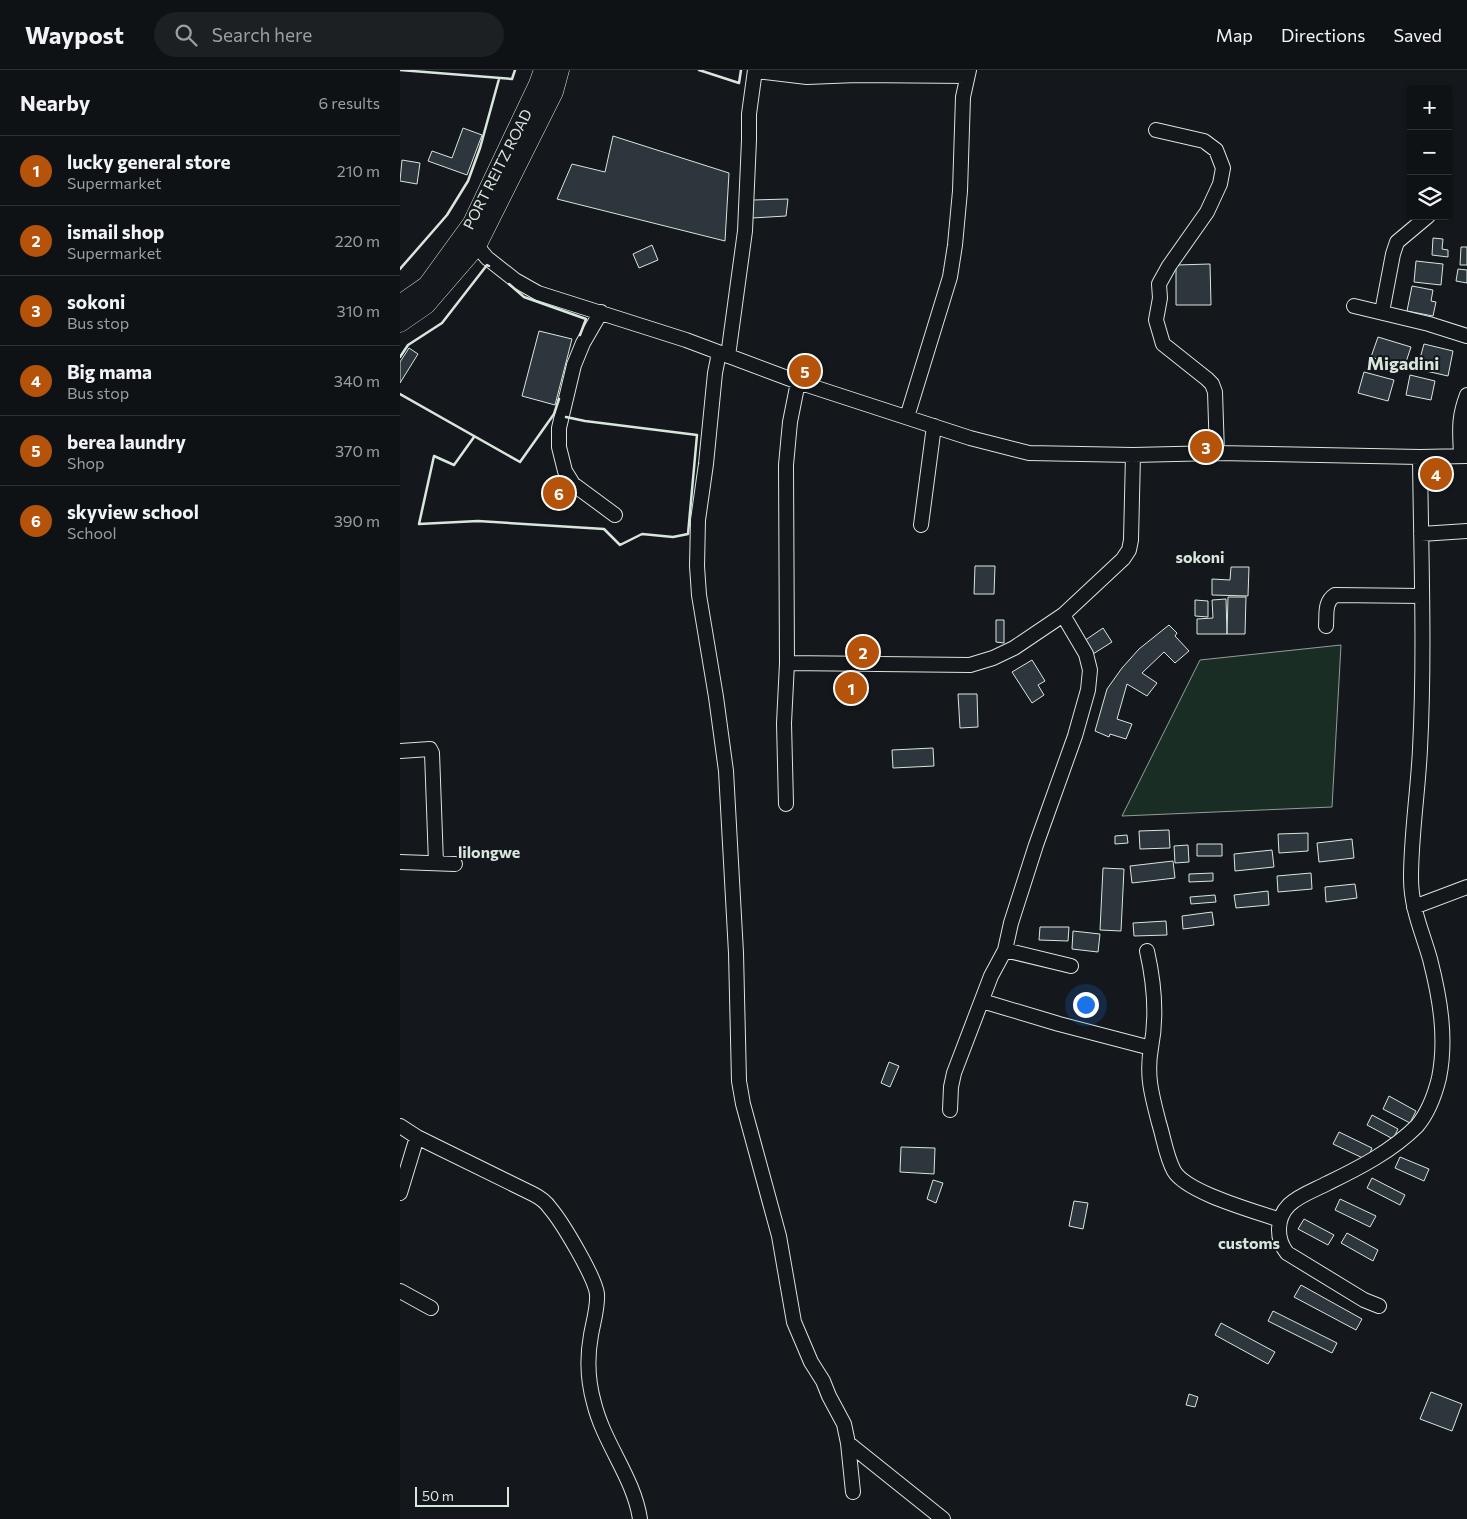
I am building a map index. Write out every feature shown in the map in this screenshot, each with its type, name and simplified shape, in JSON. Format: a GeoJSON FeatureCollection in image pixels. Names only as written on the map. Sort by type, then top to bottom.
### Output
{"type":"FeatureCollection","features":[{"type":"Feature","properties":{"kind":"main road","name":"PORT REITZ ROAD"},"geometry":{"type":"LineString","coordinates":[[400,304],[427,285],[472,223],[543,70]]}},
{"type":"Feature","properties":{"kind":"main road"},"geometry":{"type":"LineString","coordinates":[[400,323],[426,305],[477,246],[554,92],[560,70]]}},
{"type":"Feature","properties":{"kind":"street"},"geometry":{"type":"LineString","coordinates":[[853,1492],[844,1424],[823,1381],[811,1362],[794,1322],[779,1236],[745,1114],[739,1081],[736,953],[726,770],[696,566],[698,520],[708,449],[713,383],[724,355],[745,231],[749,114],[755,70],[807,77],[968,73],[963,97],[960,191],[950,278],[907,416]]}},
{"type":"Feature","properties":{"kind":"street"},"geometry":{"type":"LineString","coordinates":[[1156,130],[1204,141],[1216,150],[1223,168],[1220,184],[1207,212],[1169,266],[1159,284],[1160,298],[1156,320],[1163,344],[1212,384],[1215,392],[1217,453]]}},
{"type":"Feature","properties":{"kind":"street"},"geometry":{"type":"LineString","coordinates":[[1382,312],[1397,242],[1423,220]]}},
{"type":"Feature","properties":{"kind":"street"},"geometry":{"type":"LineString","coordinates":[[477,246],[488,258],[515,280],[538,293],[686,340],[798,382],[970,438],[1029,453],[1464,456],[1459,423],[1462,406],[1467,395]]}},
{"type":"Feature","properties":{"kind":"street"},"geometry":{"type":"LineString","coordinates":[[1354,306],[1429,324],[1467,336]]}},
{"type":"Feature","properties":{"kind":"street"},"geometry":{"type":"LineString","coordinates":[[601,312],[583,342],[574,365],[559,428],[559,447],[565,472],[573,484],[615,515]]}},
{"type":"Feature","properties":{"kind":"street"},"geometry":{"type":"LineString","coordinates":[[786,804],[784,723],[787,663],[786,465],[790,422],[798,382]]}},
{"type":"Feature","properties":{"kind":"street"},"geometry":{"type":"LineString","coordinates":[[921,525],[934,426]]}},
{"type":"Feature","properties":{"kind":"street"},"geometry":{"type":"LineString","coordinates":[[787,663],[970,665],[993,658],[1014,648],[1063,615],[1113,569],[1129,550],[1131,540],[1133,455]]}},
{"type":"Feature","properties":{"kind":"street"},"geometry":{"type":"LineString","coordinates":[[1379,1306],[1364,1300],[1287,1253],[1282,1247],[1278,1230],[1280,1220],[1288,1206],[1300,1197],[1361,1167],[1418,1125],[1432,1100],[1439,1077],[1442,1013],[1430,960],[1414,907],[1411,879],[1420,749],[1422,596],[1420,457]]}},
{"type":"Feature","properties":{"kind":"street"},"geometry":{"type":"LineString","coordinates":[[1421,534],[1467,531]]}},
{"type":"Feature","properties":{"kind":"street"},"geometry":{"type":"LineString","coordinates":[[1326,626],[1327,603],[1334,595],[1422,596]]}},
{"type":"Feature","properties":{"kind":"street"},"geometry":{"type":"LineString","coordinates":[[950,1110],[950,1093],[954,1073],[991,976],[1004,950],[1025,880],[1075,736],[1088,690],[1090,670],[1086,654],[1063,615]]}},
{"type":"Feature","properties":{"kind":"street"},"geometry":{"type":"LineString","coordinates":[[400,751],[432,750],[436,864]]}},
{"type":"Feature","properties":{"kind":"street"},"geometry":{"type":"LineString","coordinates":[[400,862],[455,864]]}},
{"type":"Feature","properties":{"kind":"street"},"geometry":{"type":"LineString","coordinates":[[1414,907],[1467,887]]}},
{"type":"Feature","properties":{"kind":"street"},"geometry":{"type":"LineString","coordinates":[[1004,950],[1071,966]]}},
{"type":"Feature","properties":{"kind":"street"},"geometry":{"type":"LineString","coordinates":[[1147,952],[1153,988],[1153,1035],[1148,1063],[1148,1081],[1168,1156],[1175,1172],[1194,1188],[1280,1220]]}},
{"type":"Feature","properties":{"kind":"street"},"geometry":{"type":"LineString","coordinates":[[982,1001],[1151,1048]]}},
{"type":"Feature","properties":{"kind":"street"},"geometry":{"type":"LineString","coordinates":[[400,1126],[541,1198],[549,1206],[571,1240],[588,1270],[597,1295],[589,1347],[593,1402],[601,1425],[631,1486],[640,1519]]}},
{"type":"Feature","properties":{"kind":"street"},"geometry":{"type":"LineString","coordinates":[[400,1193],[417,1136]]}},
{"type":"Feature","properties":{"kind":"street"},"geometry":{"type":"LineString","coordinates":[[400,1291],[431,1308]]}},
{"type":"Feature","properties":{"kind":"street"},"geometry":{"type":"LineString","coordinates":[[848,1443],[943,1519]]}},
{"type":"Feature","properties":{"kind":"green space"},"geometry":{"type":"Polygon","coordinates":[[[1341,645],[1332,807],[1122,816],[1200,660],[1341,645]]]}},
{"type":"Feature","properties":{"kind":"building"},"geometry":{"type":"Polygon","coordinates":[[[463,128],[482,135],[467,175],[428,161],[432,151],[452,158],[463,128]]]}},
{"type":"Feature","properties":{"kind":"building"},"geometry":{"type":"Polygon","coordinates":[[[613,136],[729,173],[725,241],[557,199],[572,164],[605,172],[613,136]]]}},
{"type":"Feature","properties":{"kind":"building"},"geometry":{"type":"Polygon","coordinates":[[[402,160],[420,163],[417,184],[400,181],[402,160]]]}},
{"type":"Feature","properties":{"kind":"building"},"geometry":{"type":"Polygon","coordinates":[[[788,199],[786,216],[752,218],[752,200],[788,199]]]}},
{"type":"Feature","properties":{"kind":"building"},"geometry":{"type":"Polygon","coordinates":[[[1433,238],[1443,239],[1442,249],[1448,250],[1448,257],[1432,255],[1433,238]]]}},
{"type":"Feature","properties":{"kind":"building"},"geometry":{"type":"Polygon","coordinates":[[[652,245],[658,260],[639,268],[633,254],[652,245]]]}},
{"type":"Feature","properties":{"kind":"building"},"geometry":{"type":"Polygon","coordinates":[[[1461,247],[1467,247],[1467,265],[1460,265],[1461,247]]]}},
{"type":"Feature","properties":{"kind":"building"},"geometry":{"type":"Polygon","coordinates":[[[1416,261],[1443,264],[1441,285],[1414,282],[1416,261]]]}},
{"type":"Feature","properties":{"kind":"building"},"geometry":{"type":"Polygon","coordinates":[[[1210,264],[1211,305],[1176,305],[1176,265],[1210,264]]]}},
{"type":"Feature","properties":{"kind":"building"},"geometry":{"type":"Polygon","coordinates":[[[1458,269],[1467,270],[1467,283],[1456,281],[1458,269]]]}},
{"type":"Feature","properties":{"kind":"building"},"geometry":{"type":"Polygon","coordinates":[[[1412,286],[1433,290],[1431,301],[1436,302],[1433,316],[1407,311],[1412,286]]]}},
{"type":"Feature","properties":{"kind":"building"},"geometry":{"type":"Polygon","coordinates":[[[539,331],[572,339],[555,405],[522,396],[539,331]]]}},
{"type":"Feature","properties":{"kind":"building"},"geometry":{"type":"Polygon","coordinates":[[[1378,337],[1411,347],[1404,368],[1371,357],[1378,337]]]}},
{"type":"Feature","properties":{"kind":"building"},"geometry":{"type":"Polygon","coordinates":[[[1424,344],[1453,351],[1448,376],[1417,369],[1424,344]]]}},
{"type":"Feature","properties":{"kind":"building"},"geometry":{"type":"Polygon","coordinates":[[[409,348],[418,354],[400,383],[400,362],[409,348]]]}},
{"type":"Feature","properties":{"kind":"building"},"geometry":{"type":"Polygon","coordinates":[[[1364,372],[1394,380],[1388,401],[1358,393],[1364,372]]]}},
{"type":"Feature","properties":{"kind":"building"},"geometry":{"type":"Polygon","coordinates":[[[1410,375],[1435,381],[1431,400],[1406,395],[1410,375]]]}},
{"type":"Feature","properties":{"kind":"building"},"geometry":{"type":"Polygon","coordinates":[[[975,566],[995,566],[994,594],[974,594],[975,566]]]}},
{"type":"Feature","properties":{"kind":"building"},"geometry":{"type":"Polygon","coordinates":[[[1231,567],[1249,567],[1248,596],[1212,595],[1212,579],[1230,580],[1231,567]]]}},
{"type":"Feature","properties":{"kind":"building"},"geometry":{"type":"Polygon","coordinates":[[[1228,597],[1246,597],[1245,634],[1227,634],[1228,597]]]}},
{"type":"Feature","properties":{"kind":"building"},"geometry":{"type":"Polygon","coordinates":[[[1226,599],[1227,634],[1197,634],[1197,619],[1213,618],[1212,600],[1226,599]]]}},
{"type":"Feature","properties":{"kind":"building"},"geometry":{"type":"Polygon","coordinates":[[[1195,600],[1208,601],[1208,617],[1195,616],[1195,600]]]}},
{"type":"Feature","properties":{"kind":"building"},"geometry":{"type":"Polygon","coordinates":[[[996,620],[1004,620],[1004,643],[996,642],[996,620]]]}},
{"type":"Feature","properties":{"kind":"building"},"geometry":{"type":"Polygon","coordinates":[[[1169,625],[1177,633],[1175,636],[1189,651],[1175,663],[1164,652],[1142,673],[1157,683],[1147,696],[1127,684],[1117,719],[1132,724],[1126,739],[1110,734],[1109,737],[1095,731],[1107,689],[1139,649],[1169,625]]]}},
{"type":"Feature","properties":{"kind":"building"},"geometry":{"type":"Polygon","coordinates":[[[1103,628],[1112,642],[1093,654],[1084,641],[1103,628]]]}},
{"type":"Feature","properties":{"kind":"building"},"geometry":{"type":"Polygon","coordinates":[[[1032,660],[1045,681],[1038,685],[1044,695],[1032,703],[1012,672],[1032,660]]]}},
{"type":"Feature","properties":{"kind":"building"},"geometry":{"type":"Polygon","coordinates":[[[958,694],[977,694],[978,727],[960,728],[958,694]]]}},
{"type":"Feature","properties":{"kind":"building"},"geometry":{"type":"Polygon","coordinates":[[[933,748],[934,766],[893,768],[892,750],[933,748]]]}},
{"type":"Feature","properties":{"kind":"building"},"geometry":{"type":"Polygon","coordinates":[[[1169,830],[1170,848],[1140,849],[1139,831],[1169,830]]]}},
{"type":"Feature","properties":{"kind":"building"},"geometry":{"type":"Polygon","coordinates":[[[1308,833],[1308,851],[1279,853],[1278,834],[1308,833]]]}},
{"type":"Feature","properties":{"kind":"building"},"geometry":{"type":"Polygon","coordinates":[[[1127,835],[1128,843],[1115,844],[1115,836],[1127,835]]]}},
{"type":"Feature","properties":{"kind":"building"},"geometry":{"type":"Polygon","coordinates":[[[1352,839],[1354,858],[1319,862],[1317,843],[1352,839]]]}},
{"type":"Feature","properties":{"kind":"building"},"geometry":{"type":"Polygon","coordinates":[[[1197,844],[1222,844],[1222,856],[1197,856],[1197,844]]]}},
{"type":"Feature","properties":{"kind":"building"},"geometry":{"type":"Polygon","coordinates":[[[1188,845],[1189,862],[1175,863],[1174,846],[1188,845]]]}},
{"type":"Feature","properties":{"kind":"building"},"geometry":{"type":"Polygon","coordinates":[[[1272,850],[1274,867],[1235,871],[1234,854],[1272,850]]]}},
{"type":"Feature","properties":{"kind":"building"},"geometry":{"type":"Polygon","coordinates":[[[1173,861],[1175,878],[1132,883],[1130,866],[1173,861]]]}},
{"type":"Feature","properties":{"kind":"building"},"geometry":{"type":"Polygon","coordinates":[[[1103,868],[1124,869],[1121,931],[1100,930],[1103,868]]]}},
{"type":"Feature","properties":{"kind":"building"},"geometry":{"type":"Polygon","coordinates":[[[1213,873],[1213,881],[1189,882],[1189,874],[1213,873]]]}},
{"type":"Feature","properties":{"kind":"building"},"geometry":{"type":"Polygon","coordinates":[[[1311,873],[1312,889],[1278,892],[1277,876],[1311,873]]]}},
{"type":"Feature","properties":{"kind":"building"},"geometry":{"type":"Polygon","coordinates":[[[1355,884],[1357,898],[1326,902],[1325,887],[1355,884]]]}},
{"type":"Feature","properties":{"kind":"building"},"geometry":{"type":"Polygon","coordinates":[[[1268,891],[1269,905],[1236,908],[1234,895],[1268,891]]]}},
{"type":"Feature","properties":{"kind":"building"},"geometry":{"type":"Polygon","coordinates":[[[1215,895],[1216,902],[1191,904],[1190,897],[1215,895]]]}},
{"type":"Feature","properties":{"kind":"building"},"geometry":{"type":"Polygon","coordinates":[[[1212,912],[1214,925],[1183,929],[1182,916],[1212,912]]]}},
{"type":"Feature","properties":{"kind":"building"},"geometry":{"type":"Polygon","coordinates":[[[1166,921],[1167,935],[1134,936],[1133,923],[1166,921]]]}},
{"type":"Feature","properties":{"kind":"building"},"geometry":{"type":"Polygon","coordinates":[[[1040,927],[1069,927],[1068,941],[1039,940],[1040,927]]]}},
{"type":"Feature","properties":{"kind":"building"},"geometry":{"type":"Polygon","coordinates":[[[1073,931],[1100,934],[1098,952],[1072,949],[1073,931]]]}},
{"type":"Feature","properties":{"kind":"building"},"geometry":{"type":"Polygon","coordinates":[[[889,1062],[899,1066],[890,1087],[881,1083],[889,1062]]]}},
{"type":"Feature","properties":{"kind":"building"},"geometry":{"type":"Polygon","coordinates":[[[1389,1096],[1416,1111],[1410,1123],[1383,1109],[1389,1096]]]}},
{"type":"Feature","properties":{"kind":"building"},"geometry":{"type":"Polygon","coordinates":[[[1372,1115],[1398,1129],[1393,1139],[1367,1125],[1372,1115]]]}},
{"type":"Feature","properties":{"kind":"building"},"geometry":{"type":"Polygon","coordinates":[[[1339,1132],[1372,1148],[1367,1160],[1333,1144],[1339,1132]]]}},
{"type":"Feature","properties":{"kind":"building"},"geometry":{"type":"Polygon","coordinates":[[[901,1147],[935,1148],[934,1174],[900,1172],[901,1147]]]}},
{"type":"Feature","properties":{"kind":"building"},"geometry":{"type":"Polygon","coordinates":[[[1400,1157],[1429,1169],[1424,1181],[1395,1168],[1400,1157]]]}},
{"type":"Feature","properties":{"kind":"building"},"geometry":{"type":"Polygon","coordinates":[[[1372,1178],[1405,1195],[1400,1205],[1367,1188],[1372,1178]]]}},
{"type":"Feature","properties":{"kind":"building"},"geometry":{"type":"Polygon","coordinates":[[[933,1180],[943,1183],[936,1203],[927,1199],[933,1180]]]}},
{"type":"Feature","properties":{"kind":"building"},"geometry":{"type":"Polygon","coordinates":[[[1340,1199],[1376,1216],[1370,1227],[1335,1210],[1340,1199]]]}},
{"type":"Feature","properties":{"kind":"building"},"geometry":{"type":"Polygon","coordinates":[[[1074,1201],[1088,1203],[1083,1229],[1069,1226],[1074,1201]]]}},
{"type":"Feature","properties":{"kind":"building"},"geometry":{"type":"Polygon","coordinates":[[[1304,1219],[1334,1235],[1328,1245],[1298,1229],[1304,1219]]]}},
{"type":"Feature","properties":{"kind":"building"},"geometry":{"type":"Polygon","coordinates":[[[1347,1233],[1378,1250],[1373,1261],[1341,1243],[1347,1233]]]}},
{"type":"Feature","properties":{"kind":"building"},"geometry":{"type":"Polygon","coordinates":[[[1301,1285],[1362,1319],[1356,1330],[1294,1297],[1301,1285]]]}},
{"type":"Feature","properties":{"kind":"building"},"geometry":{"type":"Polygon","coordinates":[[[1273,1311],[1337,1343],[1332,1353],[1268,1321],[1273,1311]]]}},
{"type":"Feature","properties":{"kind":"building"},"geometry":{"type":"Polygon","coordinates":[[[1221,1323],[1275,1352],[1268,1364],[1215,1335],[1221,1323]]]}},
{"type":"Feature","properties":{"kind":"building"},"geometry":{"type":"Polygon","coordinates":[[[1431,1392],[1462,1404],[1452,1431],[1420,1419],[1431,1392]]]}},
{"type":"Feature","properties":{"kind":"building"},"geometry":{"type":"Polygon","coordinates":[[[1189,1394],[1198,1397],[1195,1407],[1186,1405],[1189,1394]]]}},
{"type":"Feature","properties":{"kind":"wall"},"geometry":{"type":"LineString","coordinates":[[400,70],[512,79],[515,70]]}},
{"type":"Feature","properties":{"kind":"wall"},"geometry":{"type":"LineString","coordinates":[[699,70],[739,83],[741,70]]}},
{"type":"Feature","properties":{"kind":"wall"},"geometry":{"type":"LineString","coordinates":[[400,269],[447,215],[468,181],[480,148],[499,79]]}},
{"type":"Feature","properties":{"kind":"wall"},"geometry":{"type":"LineString","coordinates":[[400,357],[408,345],[442,323],[487,265],[489,266]]}},
{"type":"Feature","properties":{"kind":"wall"},"geometry":{"type":"LineString","coordinates":[[509,284],[524,297],[586,319],[580,335]]}},
{"type":"Feature","properties":{"kind":"wall"},"geometry":{"type":"LineString","coordinates":[[400,394],[520,462],[554,414],[559,399]]}},
{"type":"Feature","properties":{"kind":"wall"},"geometry":{"type":"LineString","coordinates":[[474,437],[454,465],[434,456],[419,524],[478,521],[604,529],[620,545],[642,534],[673,537],[688,534],[697,435],[566,417]]}},
{"type":"Feature","properties":{"kind":"place","name":"berea laundry"},"geometry":{"type":"Point","coordinates":[805,371]}},
{"type":"Feature","properties":{"kind":"place","name":"sokoni"},"geometry":{"type":"Point","coordinates":[1206,447]}},
{"type":"Feature","properties":{"kind":"place","name":"Big mama"},"geometry":{"type":"Point","coordinates":[1436,474]}},
{"type":"Feature","properties":{"kind":"place","name":"skyview school"},"geometry":{"type":"Point","coordinates":[559,493]}},
{"type":"Feature","properties":{"kind":"place","name":"ismail shop"},"geometry":{"type":"Point","coordinates":[863,652]}},
{"type":"Feature","properties":{"kind":"place","name":"lucky general store"},"geometry":{"type":"Point","coordinates":[851,688]}},
{"type":"Feature","properties":{"kind":"district","name":"Migadini"},"geometry":{"type":"Point","coordinates":[1403,363]}},
{"type":"Feature","properties":{"kind":"district","name":"sokoni"},"geometry":{"type":"Point","coordinates":[1200,556]}},
{"type":"Feature","properties":{"kind":"district","name":"lilongwe"},"geometry":{"type":"Point","coordinates":[489,851]}},
{"type":"Feature","properties":{"kind":"district","name":"customs"},"geometry":{"type":"Point","coordinates":[1249,1242]}}]}
